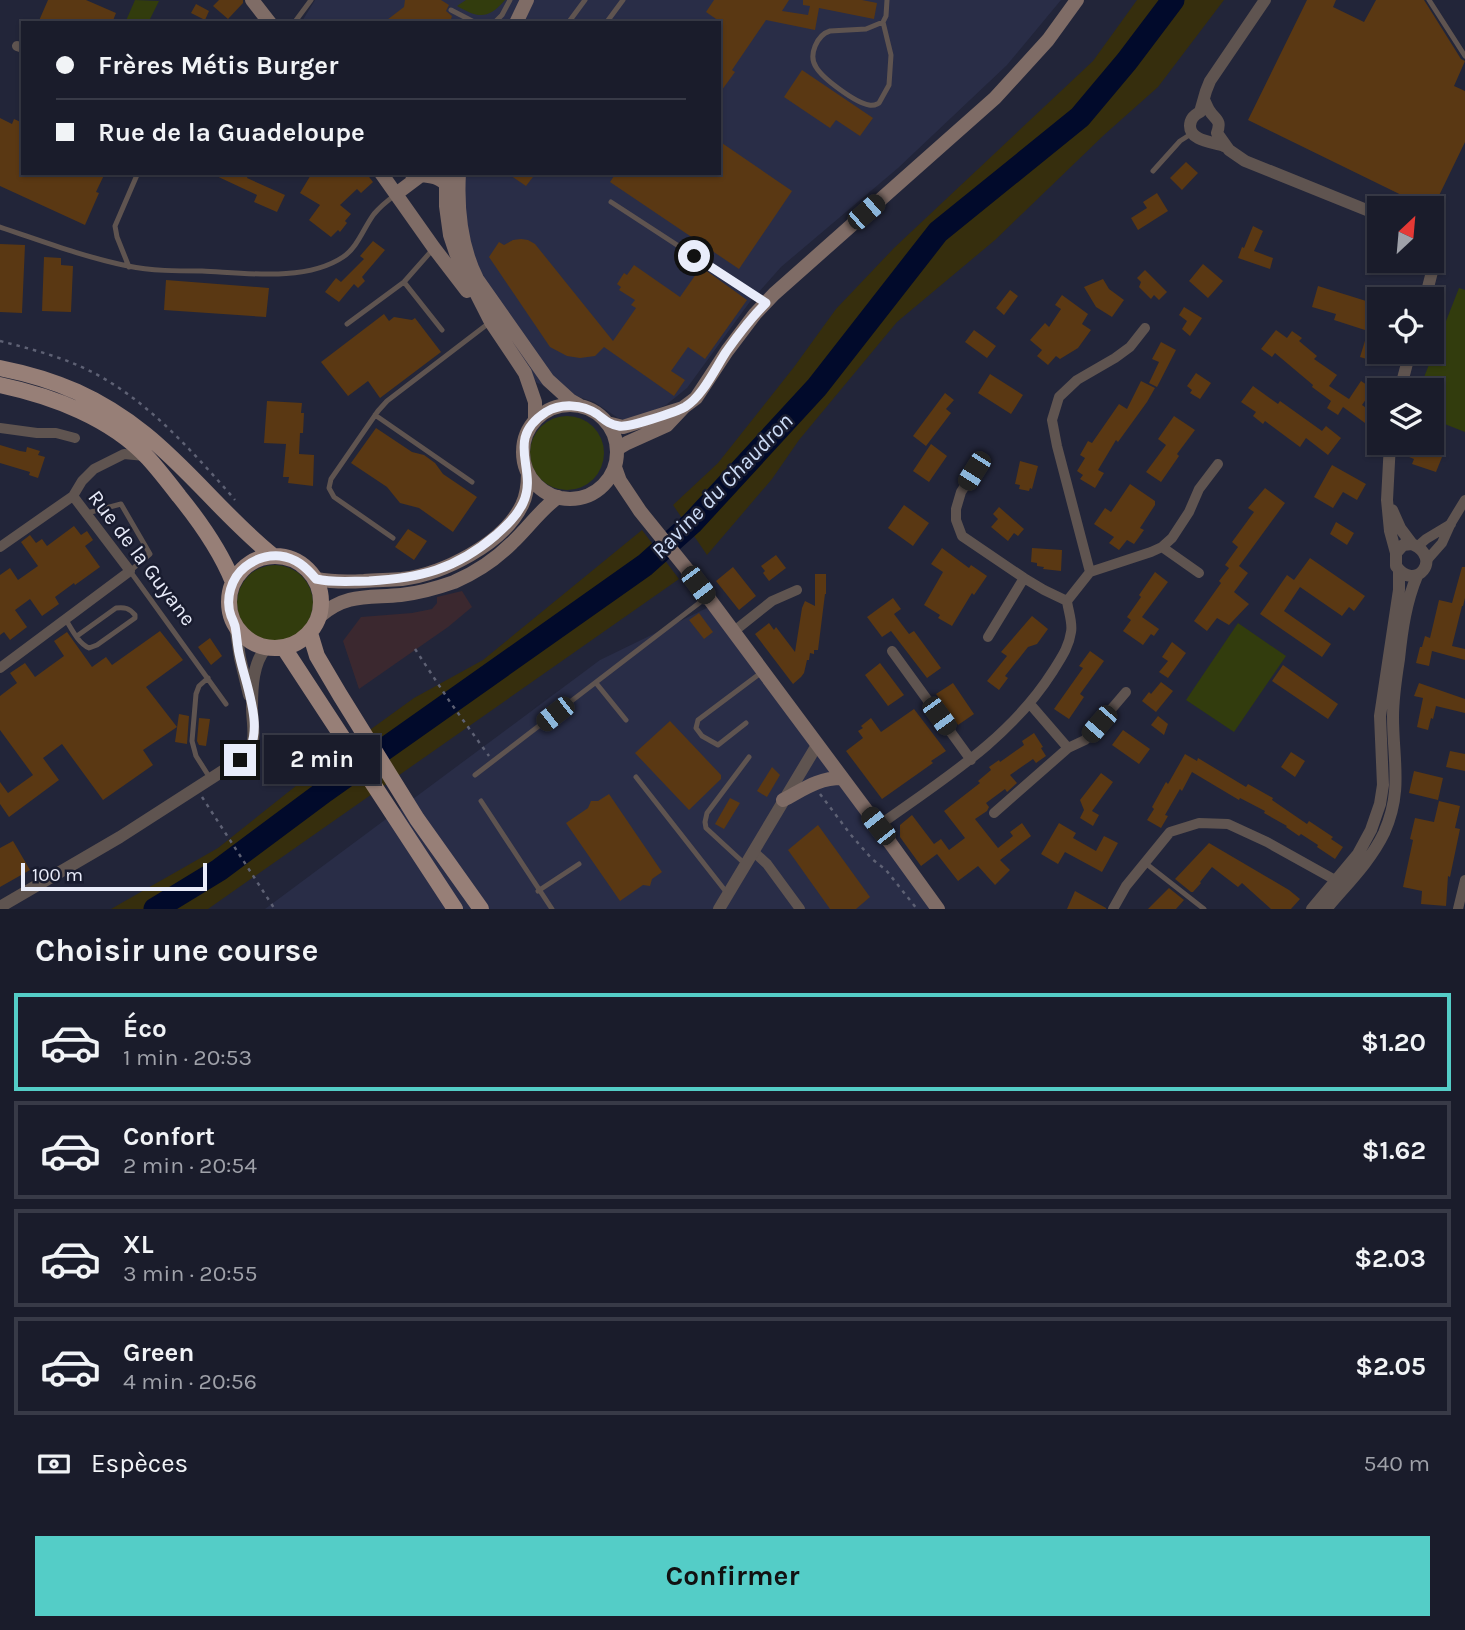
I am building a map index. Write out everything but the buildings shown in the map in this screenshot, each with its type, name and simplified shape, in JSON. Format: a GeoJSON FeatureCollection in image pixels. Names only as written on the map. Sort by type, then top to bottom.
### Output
{"type":"FeatureCollection","features":[{"type":"Feature","properties":{"kind":"main road"},"geometry":{"type":"LineString","coordinates":[[252,0],[263,14]]}},
{"type":"Feature","properties":{"kind":"main road"},"geometry":{"type":"LineString","coordinates":[[517,21],[527,0]]}},
{"type":"Feature","properties":{"kind":"main road"},"geometry":{"type":"LineString","coordinates":[[617,449],[667,425],[696,398],[727,351],[774,294],[995,98],[1048,40],[1077,0]]}},
{"type":"Feature","properties":{"kind":"main road"},"geometry":{"type":"LineString","coordinates":[[382,175],[491,322],[525,373],[535,402],[535,421]]}},
{"type":"Feature","properties":{"kind":"main road"},"geometry":{"type":"LineString","coordinates":[[396,194],[418,175]]}},
{"type":"Feature","properties":{"kind":"main road"},"geometry":{"type":"LineString","coordinates":[[427,175],[446,179],[460,209]]}},
{"type":"Feature","properties":{"kind":"main road"},"geometry":{"type":"LineString","coordinates":[[459,175],[464,243],[468,261],[477,279],[548,380],[570,400],[583,407],[596,414],[607,423],[614,435],[617,449],[615,467],[608,480],[585,497],[558,497],[542,490],[532,480],[523,456],[524,444],[535,421],[549,410],[566,405],[583,407]]}},
{"type":"Feature","properties":{"kind":"main road"},"geometry":{"type":"LineString","coordinates":[[446,179],[450,235],[463,270],[491,322]]}},
{"type":"Feature","properties":{"kind":"main road"},"geometry":{"type":"LineString","coordinates":[[0,368],[54,382],[116,413],[146,435],[252,539],[272,555]]}},
{"type":"Feature","properties":{"kind":"main road"},"geometry":{"type":"LineString","coordinates":[[0,385],[17,388],[81,410],[108,425],[147,456],[199,520],[223,558],[233,582]]}},
{"type":"Feature","properties":{"kind":"main road"},"geometry":{"type":"LineString","coordinates":[[607,423],[623,427],[684,407]]}},
{"type":"Feature","properties":{"kind":"main road"},"geometry":{"type":"LineString","coordinates":[[615,467],[620,481],[640,511],[690,573],[938,909]]}},
{"type":"Feature","properties":{"kind":"main road"},"geometry":{"type":"LineString","coordinates":[[316,579],[339,582],[402,579],[463,559],[484,545],[515,516],[523,505],[528,473]]}},
{"type":"Feature","properties":{"kind":"main road"},"geometry":{"type":"LineString","coordinates":[[598,490],[625,498],[640,511]]}},
{"type":"Feature","properties":{"kind":"main road"},"geometry":{"type":"LineString","coordinates":[[320,617],[321,591],[316,579],[308,568],[285,556],[272,555],[256,559],[242,569],[229,593],[230,615],[243,635],[266,648],[284,648],[299,643],[310,633],[320,617],[341,602],[355,598],[425,591],[455,581],[480,568],[505,550],[544,508],[558,497]]}},
{"type":"Feature","properties":{"kind":"main road"},"geometry":{"type":"LineString","coordinates":[[310,633],[317,656],[340,695],[417,819],[481,909]]}},
{"type":"Feature","properties":{"kind":"main road"},"geometry":{"type":"LineString","coordinates":[[284,648],[456,909]]}},
{"type":"Feature","properties":{"kind":"main road"},"geometry":{"type":"LineString","coordinates":[[783,800],[827,778],[842,778]]}},
{"type":"Feature","properties":{"kind":"street"},"geometry":{"type":"LineString","coordinates":[[1265,0],[1210,81],[1206,91],[1205,108],[1193,117],[1190,124],[1192,134],[1200,139],[1211,137],[1245,161],[1367,210]]}},
{"type":"Feature","properties":{"kind":"street"},"geometry":{"type":"LineString","coordinates":[[1205,108],[1216,116],[1218,121],[1211,137]]}},
{"type":"Feature","properties":{"kind":"street"},"geometry":{"type":"LineString","coordinates":[[1090,572],[1052,420],[1059,397],[1077,380],[1130,346],[1145,328]]}},
{"type":"Feature","properties":{"kind":"street"},"geometry":{"type":"LineString","coordinates":[[0,428],[56,433],[75,438]]}},
{"type":"Feature","properties":{"kind":"street"},"geometry":{"type":"LineString","coordinates":[[73,496],[82,481],[94,469],[110,460],[124,454],[147,456]]}},
{"type":"Feature","properties":{"kind":"street"},"geometry":{"type":"LineString","coordinates":[[1387,500],[1400,528],[1424,552],[1426,566],[1416,576],[1410,577],[1395,566],[1396,553],[1390,531],[1387,500],[1389,455]]}},
{"type":"Feature","properties":{"kind":"street"},"geometry":{"type":"LineString","coordinates":[[1066,601],[1090,572],[1162,547],[1172,538],[1189,512],[1199,489],[1218,464]]}},
{"type":"Feature","properties":{"kind":"street"},"geometry":{"type":"LineString","coordinates":[[974,471],[961,492],[956,509],[956,520],[962,536],[1024,578],[1066,601]]}},
{"type":"Feature","properties":{"kind":"street","name":"Rue de la Guyane"},"geometry":{"type":"LineString","coordinates":[[0,547],[73,496],[130,571]]}},
{"type":"Feature","properties":{"kind":"street"},"geometry":{"type":"LineString","coordinates":[[1427,560],[1442,544],[1465,500]]}},
{"type":"Feature","properties":{"kind":"street"},"geometry":{"type":"LineString","coordinates":[[1396,553],[1403,545],[1415,545],[1451,523]]}},
{"type":"Feature","properties":{"kind":"street"},"geometry":{"type":"LineString","coordinates":[[1162,547],[1199,573]]}},
{"type":"Feature","properties":{"kind":"street"},"geometry":{"type":"LineString","coordinates":[[0,668],[130,571]]}},
{"type":"Feature","properties":{"kind":"street"},"geometry":{"type":"LineString","coordinates":[[1312,909],[1358,854],[1371,830],[1380,804],[1383,785],[1380,716],[1399,590],[1399,571]]}},
{"type":"Feature","properties":{"kind":"street"},"geometry":{"type":"LineString","coordinates":[[1326,909],[1371,855],[1393,806],[1396,787],[1393,718],[1396,680],[1407,605],[1416,576]]}},
{"type":"Feature","properties":{"kind":"street"},"geometry":{"type":"LineString","coordinates":[[988,637],[1024,578]]}},
{"type":"Feature","properties":{"kind":"street"},"geometry":{"type":"LineString","coordinates":[[733,632],[772,601],[797,590]]}},
{"type":"Feature","properties":{"kind":"street"},"geometry":{"type":"LineString","coordinates":[[878,826],[971,760],[1030,704],[1067,649],[1072,630],[1066,601]]}},
{"type":"Feature","properties":{"kind":"street"},"geometry":{"type":"LineString","coordinates":[[0,906],[120,837],[246,756],[254,735],[252,706],[235,625]]}},
{"type":"Feature","properties":{"kind":"street"},"geometry":{"type":"LineString","coordinates":[[252,706],[257,663],[266,648]]}},
{"type":"Feature","properties":{"kind":"street"},"geometry":{"type":"LineString","coordinates":[[892,651],[971,760]]}},
{"type":"Feature","properties":{"kind":"street"},"geometry":{"type":"LineString","coordinates":[[994,813],[1068,748],[1085,740],[1126,692]]}},
{"type":"Feature","properties":{"kind":"street"},"geometry":{"type":"LineString","coordinates":[[1030,704],[1068,748]]}},
{"type":"Feature","properties":{"kind":"street"},"geometry":{"type":"LineString","coordinates":[[719,909],[817,745]]}},
{"type":"Feature","properties":{"kind":"street"},"geometry":{"type":"LineString","coordinates":[[1113,909],[1126,886],[1170,832],[1199,823],[1228,824],[1267,842],[1336,881]]}},
{"type":"Feature","properties":{"kind":"street"},"geometry":{"type":"LineString","coordinates":[[753,851],[767,864],[800,909]]}},
{"type":"Feature","properties":{"kind":"street"},"geometry":{"type":"LineString","coordinates":[[1458,909],[1464,885]]}},
{"type":"Feature","properties":{"kind":"lane"},"geometry":{"type":"LineString","coordinates":[[295,21],[311,0]]}},
{"type":"Feature","properties":{"kind":"lane"},"geometry":{"type":"LineString","coordinates":[[496,21],[510,0]]}},
{"type":"Feature","properties":{"kind":"lane"},"geometry":{"type":"LineString","coordinates":[[569,21],[584,0]]}},
{"type":"Feature","properties":{"kind":"lane"},"geometry":{"type":"LineString","coordinates":[[607,21],[623,0]]}},
{"type":"Feature","properties":{"kind":"lane"},"geometry":{"type":"LineString","coordinates":[[883,22],[866,29],[824,33],[814,52],[816,67],[824,75],[860,102],[872,106],[880,103],[889,85],[891,55],[883,22],[887,0]]}},
{"type":"Feature","properties":{"kind":"lane"},"geometry":{"type":"LineString","coordinates":[[1429,0],[1465,56]]}},
{"type":"Feature","properties":{"kind":"lane"},"geometry":{"type":"LineString","coordinates":[[451,10],[472,21]]}},
{"type":"Feature","properties":{"kind":"lane"},"geometry":{"type":"LineString","coordinates":[[1153,171],[1180,141],[1192,134]]}},
{"type":"Feature","properties":{"kind":"lane"},"geometry":{"type":"LineString","coordinates":[[130,267],[115,226],[137,175]]}},
{"type":"Feature","properties":{"kind":"lane"},"geometry":{"type":"LineString","coordinates":[[0,227],[130,267],[275,274],[326,267],[346,255],[375,213],[396,194]]}},
{"type":"Feature","properties":{"kind":"lane"},"geometry":{"type":"LineString","coordinates":[[611,202],[766,303]]}},
{"type":"Feature","properties":{"kind":"lane"},"geometry":{"type":"LineString","coordinates":[[347,324],[404,282],[434,248]]}},
{"type":"Feature","properties":{"kind":"lane"},"geometry":{"type":"LineString","coordinates":[[404,282],[442,330]]}},
{"type":"Feature","properties":{"kind":"lane"},"geometry":{"type":"LineString","coordinates":[[393,538],[334,497],[329,488],[331,479],[387,401],[491,322]]}},
{"type":"Feature","properties":{"kind":"lane"},"geometry":{"type":"LineString","coordinates":[[375,415],[471,482]]}},
{"type":"Feature","properties":{"kind":"lane"},"geometry":{"type":"LineString","coordinates":[[86,513],[121,504],[150,554],[130,571]]}},
{"type":"Feature","properties":{"kind":"lane","name":"Rue de la Guyane"},"geometry":{"type":"LineString","coordinates":[[130,571],[226,704]]}},
{"type":"Feature","properties":{"kind":"lane"},"geometry":{"type":"LineString","coordinates":[[475,775],[707,597]]}},
{"type":"Feature","properties":{"kind":"lane"},"geometry":{"type":"LineString","coordinates":[[66,621],[76,636],[84,646],[89,648],[135,618],[135,615],[124,607],[116,608],[76,636]]}},
{"type":"Feature","properties":{"kind":"lane"},"geometry":{"type":"LineString","coordinates":[[746,723],[718,745],[702,736],[696,728],[698,720],[762,672]]}},
{"type":"Feature","properties":{"kind":"lane"},"geometry":{"type":"LineString","coordinates":[[208,678],[199,686],[196,694],[192,741],[196,756],[211,779]]}},
{"type":"Feature","properties":{"kind":"lane"},"geometry":{"type":"LineString","coordinates":[[596,682],[626,720]]}},
{"type":"Feature","properties":{"kind":"lane"},"geometry":{"type":"LineString","coordinates":[[745,864],[706,828],[705,822],[707,813],[749,757]]}},
{"type":"Feature","properties":{"kind":"lane"},"geometry":{"type":"LineString","coordinates":[[636,777],[728,894]]}},
{"type":"Feature","properties":{"kind":"lane"},"geometry":{"type":"LineString","coordinates":[[481,802],[552,909]]}},
{"type":"Feature","properties":{"kind":"lane"},"geometry":{"type":"LineString","coordinates":[[1144,862],[1204,909]]}},
{"type":"Feature","properties":{"kind":"lane"},"geometry":{"type":"LineString","coordinates":[[538,891],[579,864]]}},
{"type":"Feature","properties":{"kind":"path"},"geometry":{"type":"LineString","coordinates":[[415,649],[494,761]]}},
{"type":"Feature","properties":{"kind":"path"},"geometry":{"type":"LineString","coordinates":[[812,784],[851,835],[872,859],[887,870],[917,909]]}},
{"type":"Feature","properties":{"kind":"path"},"geometry":{"type":"LineString","coordinates":[[197,788],[274,908],[272,909]]}},
{"type":"Feature","properties":{"kind":"shaded area"},"geometry":{"type":"Polygon","coordinates":[[[315,0],[1061,0],[1007,65],[898,168],[781,267],[749,303],[687,388],[666,405],[631,421],[618,418],[594,402],[537,383],[496,321],[443,175],[721,175],[721,21],[302,21],[315,0]]]}},
{"type":"Feature","properties":{"kind":"shaded area"},"geometry":{"type":"Polygon","coordinates":[[[462,591],[472,607],[359,689],[343,641],[361,617],[432,609],[437,603],[437,597],[462,591]]]}},
{"type":"Feature","properties":{"kind":"shaded area"},"geometry":{"type":"Polygon","coordinates":[[[713,605],[938,909],[265,909],[600,660],[713,605]]]}},
{"type":"Feature","properties":{"kind":"green space"},"geometry":{"type":"Polygon","coordinates":[[[135,0],[159,1],[149,21],[126,21],[135,0]]]}},
{"type":"Feature","properties":{"kind":"green space"},"geometry":{"type":"Polygon","coordinates":[[[466,0],[505,0],[488,14],[477,15],[457,6],[466,0]]]}},
{"type":"Feature","properties":{"kind":"green space"},"geometry":{"type":"Polygon","coordinates":[[[1459,288],[1465,290],[1465,432],[1444,424],[1444,378],[1424,378],[1429,364],[1444,364],[1444,326],[1459,288]]]}},
{"type":"Feature","properties":{"kind":"green space"},"geometry":{"type":"Polygon","coordinates":[[[567,416],[581,419],[593,427],[601,439],[604,453],[601,467],[593,479],[581,487],[567,490],[553,487],[541,479],[533,467],[530,453],[533,439],[541,427],[553,419],[567,416]]]}},
{"type":"Feature","properties":{"kind":"green space"},"geometry":{"type":"Polygon","coordinates":[[[275,565],[289,568],[302,576],[310,589],[313,603],[310,617],[302,630],[289,638],[275,641],[261,638],[248,630],[240,617],[237,603],[240,589],[248,576],[261,568],[275,565]]]}},
{"type":"Feature","properties":{"kind":"green space"},"geometry":{"type":"Polygon","coordinates":[[[1238,623],[1286,656],[1234,732],[1186,700],[1238,623]]]}},
{"type":"Feature","properties":{"kind":"sand"},"geometry":{"type":"Polygon","coordinates":[[[1137,0],[1224,0],[1158,87],[995,240],[897,322],[799,440],[772,479],[707,555],[673,505],[718,463],[836,309],[894,248],[1093,61],[1137,0]]]}},
{"type":"Feature","properties":{"kind":"sand"},"geometry":{"type":"Polygon","coordinates":[[[642,530],[679,579],[208,909],[111,909],[218,848],[331,758],[414,698],[483,660],[642,530]]]}},
{"type":"Feature","properties":{"kind":"waterway","name":"Ravine du Chaudron"},"geometry":{"type":"LineString","coordinates":[[155,909],[219,870],[325,791],[645,565],[692,523],[817,387],[938,232],[1080,117],[1173,0]]}},
{"type":"Feature","properties":{"kind":"route"},"geometry":{"type":"LineString","coordinates":[[240,760],[251,748],[254,735],[252,706],[228,604],[233,582],[242,569],[256,559],[272,555],[297,561],[308,568],[316,579],[339,582],[402,579],[442,568],[463,559],[484,545],[502,530],[523,505],[528,484],[523,456],[524,444],[535,421],[549,410],[566,405],[583,407],[607,423],[623,427],[684,407],[696,398],[727,351],[766,303],[694,256]]}}]}
